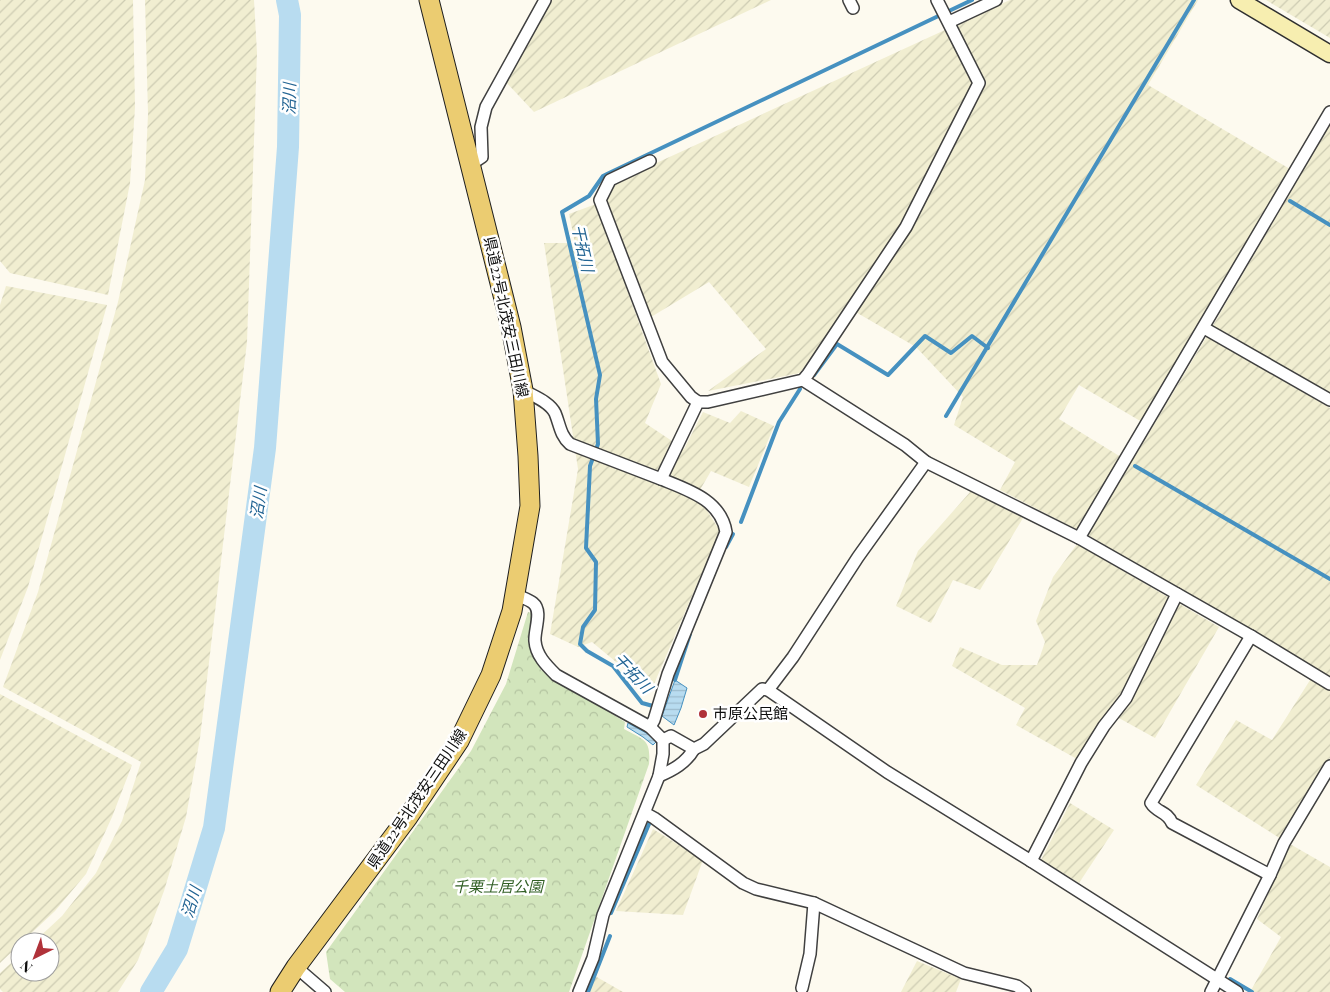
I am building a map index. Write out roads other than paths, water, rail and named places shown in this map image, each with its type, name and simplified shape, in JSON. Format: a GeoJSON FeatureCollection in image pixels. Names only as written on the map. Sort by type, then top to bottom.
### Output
{"type":"FeatureCollection","features":[{"type":"Feature","properties":{"kind":"main road","name":"県道22号北茂安三田川線"},"geometry":{"type":"LineString","coordinates":[[280,992],[296,967],[408,817],[459,741],[490,675],[512,611],[530,506],[523,390],[511,327],[429,0]]}},
{"type":"Feature","properties":{"kind":"street"},"geometry":{"type":"LineString","coordinates":[[470,165],[482,157],[481,127],[486,107],[546,0]]}},
{"type":"Feature","properties":{"kind":"street"},"geometry":{"type":"LineString","coordinates":[[650,161],[610,180],[600,200],[662,362],[691,397],[698,402],[708,402],[803,380],[906,227],[978,83],[943,12],[996,0]]}},
{"type":"Feature","properties":{"kind":"street"},"geometry":{"type":"LineString","coordinates":[[1239,0],[1330,54]]}},
{"type":"Feature","properties":{"kind":"street"},"geometry":{"type":"LineString","coordinates":[[1079,538],[1330,112]]}},
{"type":"Feature","properties":{"kind":"street"},"geometry":{"type":"LineString","coordinates":[[1204,328],[1330,400]]}},
{"type":"Feature","properties":{"kind":"street"},"geometry":{"type":"LineString","coordinates":[[803,380],[905,445],[926,462],[1079,538],[1251,636],[1330,684]]}},
{"type":"Feature","properties":{"kind":"street"},"geometry":{"type":"LineString","coordinates":[[523,390],[550,405],[555,412],[562,438],[570,444],[699,495],[712,505],[725,524],[726,532],[668,674],[654,720],[650,727]]}},
{"type":"Feature","properties":{"kind":"street"},"geometry":{"type":"LineString","coordinates":[[661,479],[698,402]]}},
{"type":"Feature","properties":{"kind":"street"},"geometry":{"type":"LineString","coordinates":[[768,690],[793,657],[858,557],[926,462]]}},
{"type":"Feature","properties":{"kind":"street"},"geometry":{"type":"LineString","coordinates":[[515,594],[534,603],[538,610],[535,642],[540,656],[548,667],[556,674],[650,727],[663,740],[663,754],[659,776],[603,916],[593,958],[579,992]]}},
{"type":"Feature","properties":{"kind":"street"},"geometry":{"type":"LineString","coordinates":[[1031,861],[1081,763],[1104,726],[1126,698],[1178,594]]}},
{"type":"Feature","properties":{"kind":"street"},"geometry":{"type":"LineString","coordinates":[[1251,636],[1151,803],[1154,808],[1169,816],[1172,823],[1270,875]]}},
{"type":"Feature","properties":{"kind":"street"},"geometry":{"type":"LineString","coordinates":[[659,776],[674,770],[690,756],[694,749],[704,744],[762,689],[768,690],[886,772],[1031,861],[1237,992]]}},
{"type":"Feature","properties":{"kind":"street"},"geometry":{"type":"LineString","coordinates":[[663,740],[671,736],[694,749]]}},
{"type":"Feature","properties":{"kind":"street"},"geometry":{"type":"LineString","coordinates":[[1211,992],[1270,875],[1284,843],[1330,766]]}},
{"type":"Feature","properties":{"kind":"street"},"geometry":{"type":"LineString","coordinates":[[645,813],[743,883],[756,889],[814,903],[964,973],[1017,986],[1025,992]]}},
{"type":"Feature","properties":{"kind":"street"},"geometry":{"type":"LineString","coordinates":[[802,988],[810,954],[814,903]]}},
{"type":"Feature","properties":{"kind":"street"},"geometry":{"type":"LineString","coordinates":[[296,967],[325,992]]}},
{"type":"Feature","properties":{"kind":"water"},"geometry":{"type":"Polygon","coordinates":[[[675,680],[687,688],[674,725],[662,716],[675,680]]]}},
{"type":"Feature","properties":{"kind":"water"},"geometry":{"type":"Polygon","coordinates":[[[628,723],[657,741],[653,745],[627,727],[628,723]]]}},
{"type":"Feature","properties":{"kind":"waterway","name":"沼川"},"geometry":{"type":"LineString","coordinates":[[151,992],[177,949],[214,828],[265,448],[288,147],[290,15],[287,0]]}},
{"type":"Feature","properties":{"kind":"waterway","name":"干拓川"},"geometry":{"type":"LineString","coordinates":[[653,706],[642,703],[613,666],[587,651],[580,644],[583,627],[595,610],[596,562],[586,548],[590,466],[598,444],[596,399],[600,375],[562,212],[589,196],[603,176],[972,0]]}},
{"type":"Feature","properties":{"kind":"waterway"},"geometry":{"type":"LineString","coordinates":[[946,416],[1194,0]]}},
{"type":"Feature","properties":{"kind":"waterway"},"geometry":{"type":"LineString","coordinates":[[1290,201],[1330,225]]}},
{"type":"Feature","properties":{"kind":"waterway"},"geometry":{"type":"LineString","coordinates":[[814,375],[837,344],[888,375],[925,336],[951,353],[972,336],[988,348]]}},
{"type":"Feature","properties":{"kind":"waterway"},"geometry":{"type":"LineString","coordinates":[[741,522],[779,422],[800,389]]}},
{"type":"Feature","properties":{"kind":"waterway"},"geometry":{"type":"LineString","coordinates":[[1135,466],[1330,579]]}},
{"type":"Feature","properties":{"kind":"waterway"},"geometry":{"type":"LineString","coordinates":[[726,547],[733,534]]}},
{"type":"Feature","properties":{"kind":"waterway"},"geometry":{"type":"LineString","coordinates":[[675,680],[690,634]]}},
{"type":"Feature","properties":{"kind":"waterway"},"geometry":{"type":"LineString","coordinates":[[611,913],[649,824]]}},
{"type":"Feature","properties":{"kind":"waterway"},"geometry":{"type":"LineString","coordinates":[[588,992],[610,936]]}},
{"type":"Feature","properties":{"kind":"waterway"},"geometry":{"type":"LineString","coordinates":[[1230,979],[1252,992]]}},
{"type":"Feature","properties":{"kind":"place","name":"市原公民館"},"geometry":{"type":"Point","coordinates":[703,714]}},
{"type":"Feature","properties":{"kind":"park label","name":"千栗土居公園"},"geometry":{"type":"Point","coordinates":[498,887]}}]}
